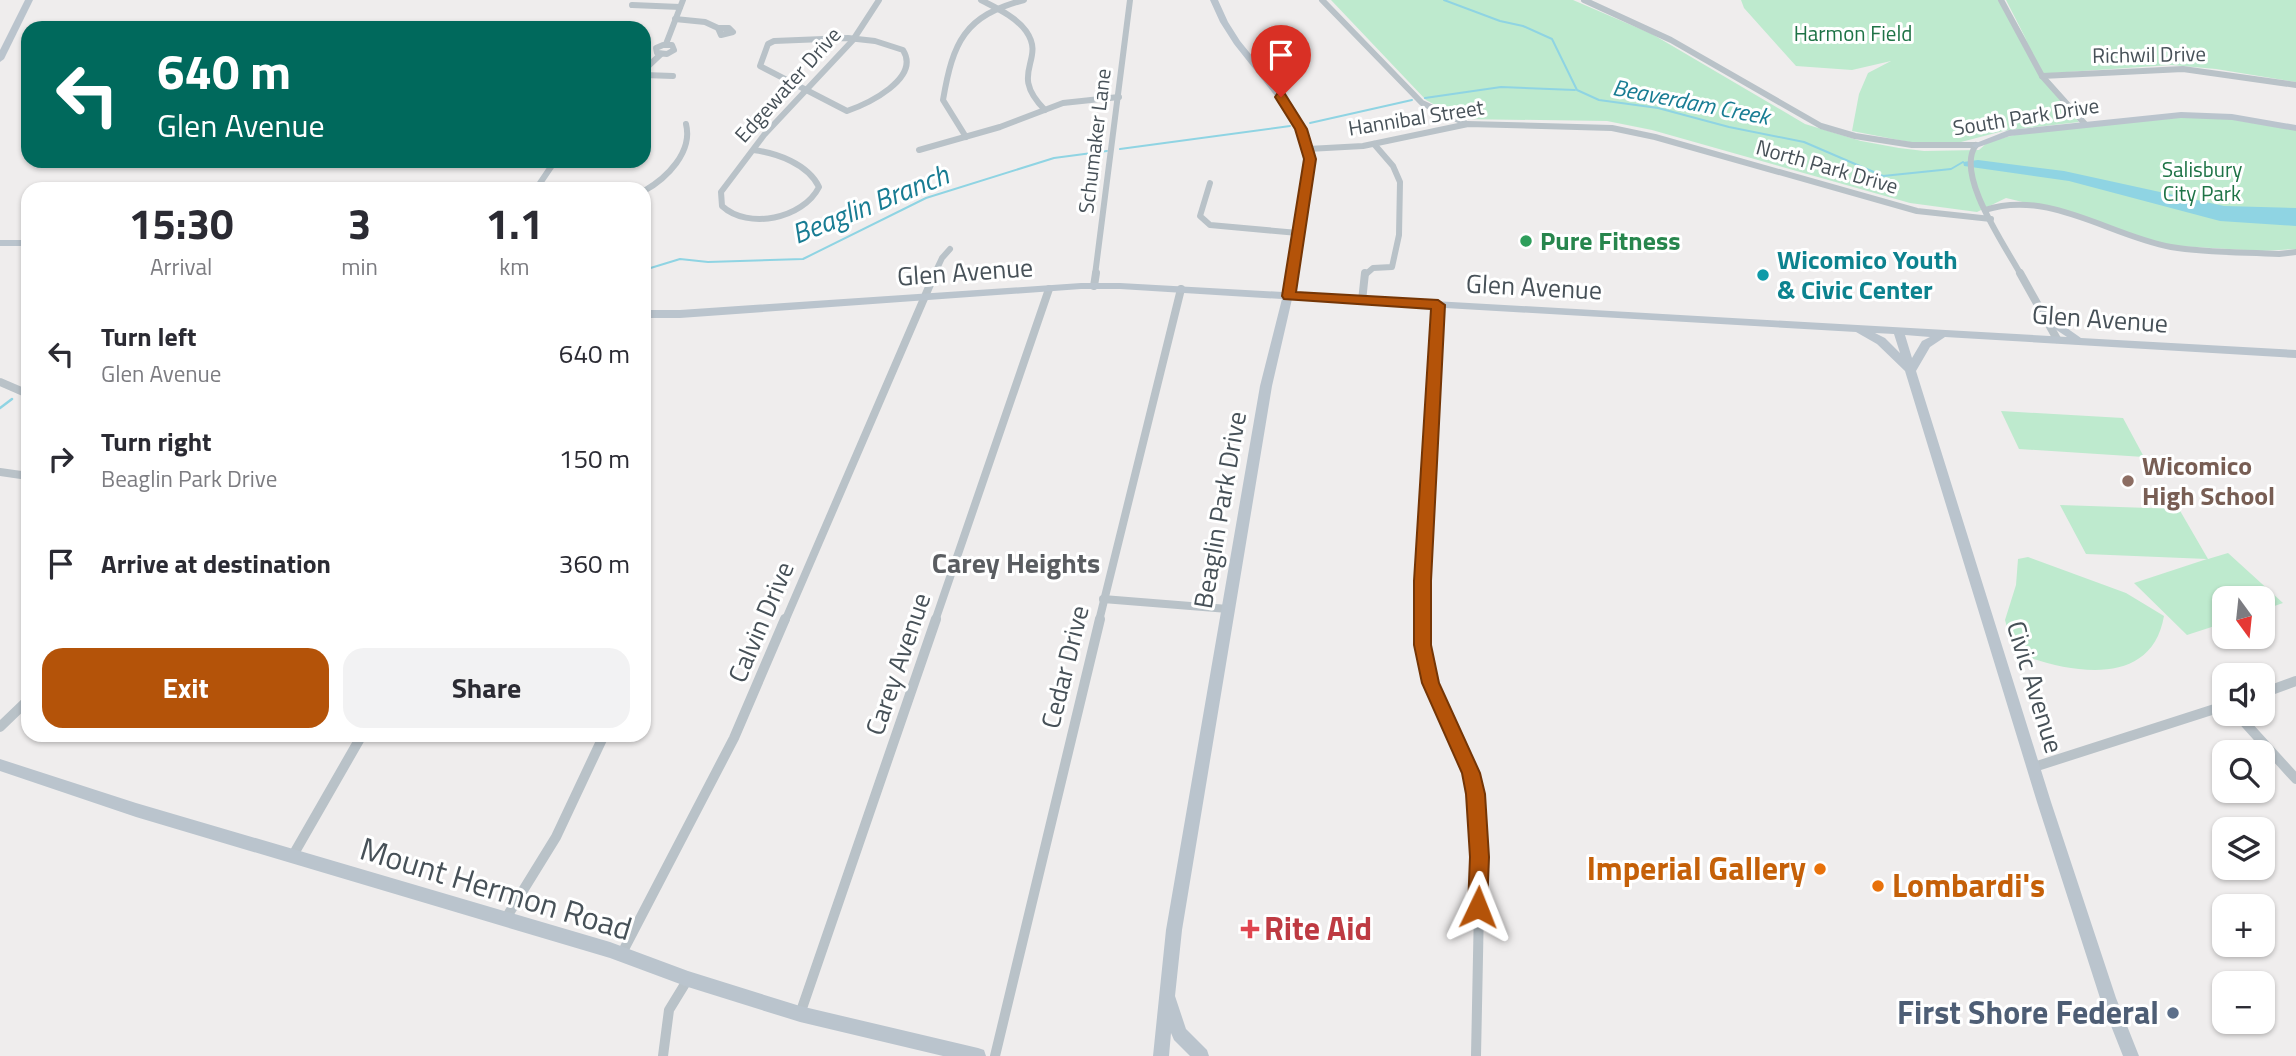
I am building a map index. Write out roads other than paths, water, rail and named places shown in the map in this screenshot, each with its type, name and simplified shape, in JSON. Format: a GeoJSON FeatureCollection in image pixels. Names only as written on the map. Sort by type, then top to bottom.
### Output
{"type":"FeatureCollection","features":[{"type":"Feature","properties":{"kind":"main road","name":"Mount Hermon Road"},"geometry":{"type":"LineString","coordinates":[[621,955],[800,1014],[978,1056]]}},
{"type":"Feature","properties":{"kind":"street"},"geometry":{"type":"LineString","coordinates":[[0,59],[29,0]]}},
{"type":"Feature","properties":{"kind":"street","name":"Edgewater Drive"},"geometry":{"type":"LineString","coordinates":[[753,150],[777,154],[815,176],[819,187],[816,197],[788,212],[750,219],[722,209],[719,203],[721,192],[764,135],[853,40],[880,0]]}},
{"type":"Feature","properties":{"kind":"street"},"geometry":{"type":"LineString","coordinates":[[981,0],[1014,20],[1031,37],[1027,89],[1045,110]]}},
{"type":"Feature","properties":{"kind":"street"},"geometry":{"type":"LineString","coordinates":[[966,137],[943,100],[948,72],[961,33],[977,19],[1024,0]]}},
{"type":"Feature","properties":{"kind":"street","name":"Schumaker Lane"},"geometry":{"type":"LineString","coordinates":[[1094,286],[1130,0]]}},
{"type":"Feature","properties":{"kind":"street","name":"Beaglin Park Drive"},"geometry":{"type":"LineString","coordinates":[[1161,1056],[1174,930],[1265,386],[1288,296],[1310,168],[1308,149],[1296,119],[1231,32],[1214,0]]}},
{"type":"Feature","properties":{"kind":"street"},"geometry":{"type":"LineString","coordinates":[[1322,0],[1422,103],[1449,118],[1468,124]]}},
{"type":"Feature","properties":{"kind":"street","name":"South Park Drive"},"geometry":{"type":"LineString","coordinates":[[1584,0],[1671,40],[1821,126],[1855,136],[1912,145],[1976,145],[2009,133],[2160,117],[2206,116],[2296,128]]}},
{"type":"Feature","properties":{"kind":"street"},"geometry":{"type":"LineString","coordinates":[[2001,0],[2042,76],[2085,124]]}},
{"type":"Feature","properties":{"kind":"street"},"geometry":{"type":"LineString","coordinates":[[632,5],[681,4],[666,44],[672,45],[674,50],[661,54],[651,65]]}},
{"type":"Feature","properties":{"kind":"street"},"geometry":{"type":"LineString","coordinates":[[675,19],[705,22],[718,28]]}},
{"type":"Feature","properties":{"kind":"street"},"geometry":{"type":"LineString","coordinates":[[853,40],[902,48],[906,53],[906,63],[899,82],[847,111],[760,66],[768,44],[774,41],[853,40]]}},
{"type":"Feature","properties":{"kind":"street","name":"Richwil Drive"},"geometry":{"type":"LineString","coordinates":[[2042,76],[2183,69],[2296,85]]}},
{"type":"Feature","properties":{"kind":"street"},"geometry":{"type":"LineString","coordinates":[[651,74],[673,76]]}},
{"type":"Feature","properties":{"kind":"street"},"geometry":{"type":"LineString","coordinates":[[919,150],[1069,102],[1119,100]]}},
{"type":"Feature","properties":{"kind":"street"},"geometry":{"type":"LineString","coordinates":[[651,187],[673,168],[688,135],[686,124]]}},
{"type":"Feature","properties":{"kind":"street","name":"Hannibal Street"},"geometry":{"type":"LineString","coordinates":[[1308,149],[1374,144],[1468,124],[1612,128],[1655,137]]}},
{"type":"Feature","properties":{"kind":"street","name":"North Park Drive"},"geometry":{"type":"LineString","coordinates":[[1655,137],[1917,211],[1991,219]]}},
{"type":"Feature","properties":{"kind":"street"},"geometry":{"type":"LineString","coordinates":[[1362,301],[1365,273],[1373,268],[1392,267],[1398,237],[1400,180],[1394,167],[1374,144]]}},
{"type":"Feature","properties":{"kind":"street"},"geometry":{"type":"LineString","coordinates":[[1976,145],[1969,162],[1985,210],[2057,339]]}},
{"type":"Feature","properties":{"kind":"street"},"geometry":{"type":"LineString","coordinates":[[1210,183],[1200,216],[1210,225],[1298,233]]}},
{"type":"Feature","properties":{"kind":"street"},"geometry":{"type":"LineString","coordinates":[[1985,210],[2010,201],[2081,218],[2131,237],[2170,247],[2265,253],[2296,252]]}},
{"type":"Feature","properties":{"kind":"street"},"geometry":{"type":"LineString","coordinates":[[0,243],[21,243]]}},
{"type":"Feature","properties":{"kind":"street","name":"Calvin Drive"},"geometry":{"type":"LineString","coordinates":[[621,955],[734,738],[924,297],[942,258],[950,249]]}},
{"type":"Feature","properties":{"kind":"street","name":"Glen Avenue"},"geometry":{"type":"LineString","coordinates":[[651,314],[1094,286],[1945,332],[2296,354]]}},
{"type":"Feature","properties":{"kind":"street","name":"Carey Avenue"},"geometry":{"type":"LineString","coordinates":[[800,1014],[1049,289]]}},
{"type":"Feature","properties":{"kind":"street","name":"Cedar Drive"},"geometry":{"type":"LineString","coordinates":[[995,1056],[1103,599],[1181,289]]}},
{"type":"Feature","properties":{"kind":"street"},"geometry":{"type":"LineString","coordinates":[[1438,305],[1422,581],[1422,645],[1430,683],[1471,773],[1476,794],[1480,857],[1476,1056]]}},
{"type":"Feature","properties":{"kind":"street"},"geometry":{"type":"LineString","coordinates":[[2044,316],[2066,333],[2090,342]]}},
{"type":"Feature","properties":{"kind":"street"},"geometry":{"type":"LineString","coordinates":[[1851,327],[1881,341],[1911,370],[1926,344],[1945,332]]}},
{"type":"Feature","properties":{"kind":"street","name":"Civic Avenue"},"geometry":{"type":"LineString","coordinates":[[1898,330],[2034,768],[2108,998],[2131,1056]]}},
{"type":"Feature","properties":{"kind":"street"},"geometry":{"type":"LineString","coordinates":[[0,382],[21,391]]}},
{"type":"Feature","properties":{"kind":"street"},"geometry":{"type":"LineString","coordinates":[[0,472],[21,475]]}},
{"type":"Feature","properties":{"kind":"street"},"geometry":{"type":"LineString","coordinates":[[1103,599],[1228,609]]}},
{"type":"Feature","properties":{"kind":"street"},"geometry":{"type":"LineString","coordinates":[[2275,689],[2296,681]]}},
{"type":"Feature","properties":{"kind":"street"},"geometry":{"type":"LineString","coordinates":[[0,727],[21,707]]}},
{"type":"Feature","properties":{"kind":"street"},"geometry":{"type":"LineString","coordinates":[[2034,768],[2212,710]]}},
{"type":"Feature","properties":{"kind":"street"},"geometry":{"type":"LineString","coordinates":[[2248,726],[2296,779]]}},
{"type":"Feature","properties":{"kind":"street"},"geometry":{"type":"LineString","coordinates":[[292,857],[358,742]]}},
{"type":"Feature","properties":{"kind":"street"},"geometry":{"type":"LineString","coordinates":[[506,918],[556,837],[601,742]]}},
{"type":"Feature","properties":{"kind":"street","name":"Mount Hermon Road"},"geometry":{"type":"LineString","coordinates":[[0,765],[292,857],[506,918],[621,955]]}},
{"type":"Feature","properties":{"kind":"street"},"geometry":{"type":"LineString","coordinates":[[663,1056],[669,1010],[688,979]]}},
{"type":"Feature","properties":{"kind":"street"},"geometry":{"type":"LineString","coordinates":[[1167,993],[1180,1034],[1200,1056]]}},
{"type":"Feature","properties":{"kind":"water"},"geometry":{"type":"Polygon","coordinates":[[[1978,160],[2064,171],[2224,206],[2296,208],[2296,226],[2220,221],[2069,181],[1964,166],[1963,162],[1978,160]]]}},
{"type":"Feature","properties":{"kind":"waterway","name":"Beaverdam Creek"},"geometry":{"type":"LineString","coordinates":[[1444,0],[1500,21],[1523,26],[1552,39],[1577,90],[1599,100],[1658,108],[1729,127],[1804,142],[1883,176],[1951,169],[1963,162]]}},
{"type":"Feature","properties":{"kind":"waterway","name":"Beaglin Branch"},"geometry":{"type":"LineString","coordinates":[[1425,98],[1501,87],[1575,90]]}},
{"type":"Feature","properties":{"kind":"waterway","name":"Beaglin Branch"},"geometry":{"type":"LineString","coordinates":[[1310,123],[1412,100]]}},
{"type":"Feature","properties":{"kind":"waterway","name":"Beaglin Branch"},"geometry":{"type":"LineString","coordinates":[[1120,149],[1290,126]]}},
{"type":"Feature","properties":{"kind":"waterway","name":"Beaglin Branch"},"geometry":{"type":"LineString","coordinates":[[651,268],[680,259],[708,262],[803,259],[926,198],[1054,158],[1107,151]]}},
{"type":"Feature","properties":{"kind":"waterway","name":"Beaglin Branch"},"geometry":{"type":"LineString","coordinates":[[0,408],[12,399]]}},
{"type":"Feature","properties":{"kind":"place","name":"Pure Fitness"},"geometry":{"type":"Point","coordinates":[1526,241]}},
{"type":"Feature","properties":{"kind":"place","name":"Wicomico Youth & Civic Center"},"geometry":{"type":"Point","coordinates":[1763,275]}},
{"type":"Feature","properties":{"kind":"place","name":"Wicomico High School"},"geometry":{"type":"Point","coordinates":[2128,481]}},
{"type":"Feature","properties":{"kind":"place","name":"Imperial Gallery"},"geometry":{"type":"Point","coordinates":[1820,869]}},
{"type":"Feature","properties":{"kind":"place","name":"Lombardi's"},"geometry":{"type":"Point","coordinates":[1878,886]}},
{"type":"Feature","properties":{"kind":"place","name":"Rite Aid"},"geometry":{"type":"Point","coordinates":[1250,929]}},
{"type":"Feature","properties":{"kind":"place","name":"First Shore Federal"},"geometry":{"type":"Point","coordinates":[2173,1013]}},
{"type":"Feature","properties":{"kind":"district","name":"Carey Heights"},"geometry":{"type":"Point","coordinates":[1016,563]}},
{"type":"Feature","properties":{"kind":"park label","name":"Harmon Field"},"geometry":{"type":"Point","coordinates":[1853,34]}},
{"type":"Feature","properties":{"kind":"park label","name":"Salisbury City Park"},"geometry":{"type":"Point","coordinates":[2202,182]}}]}
